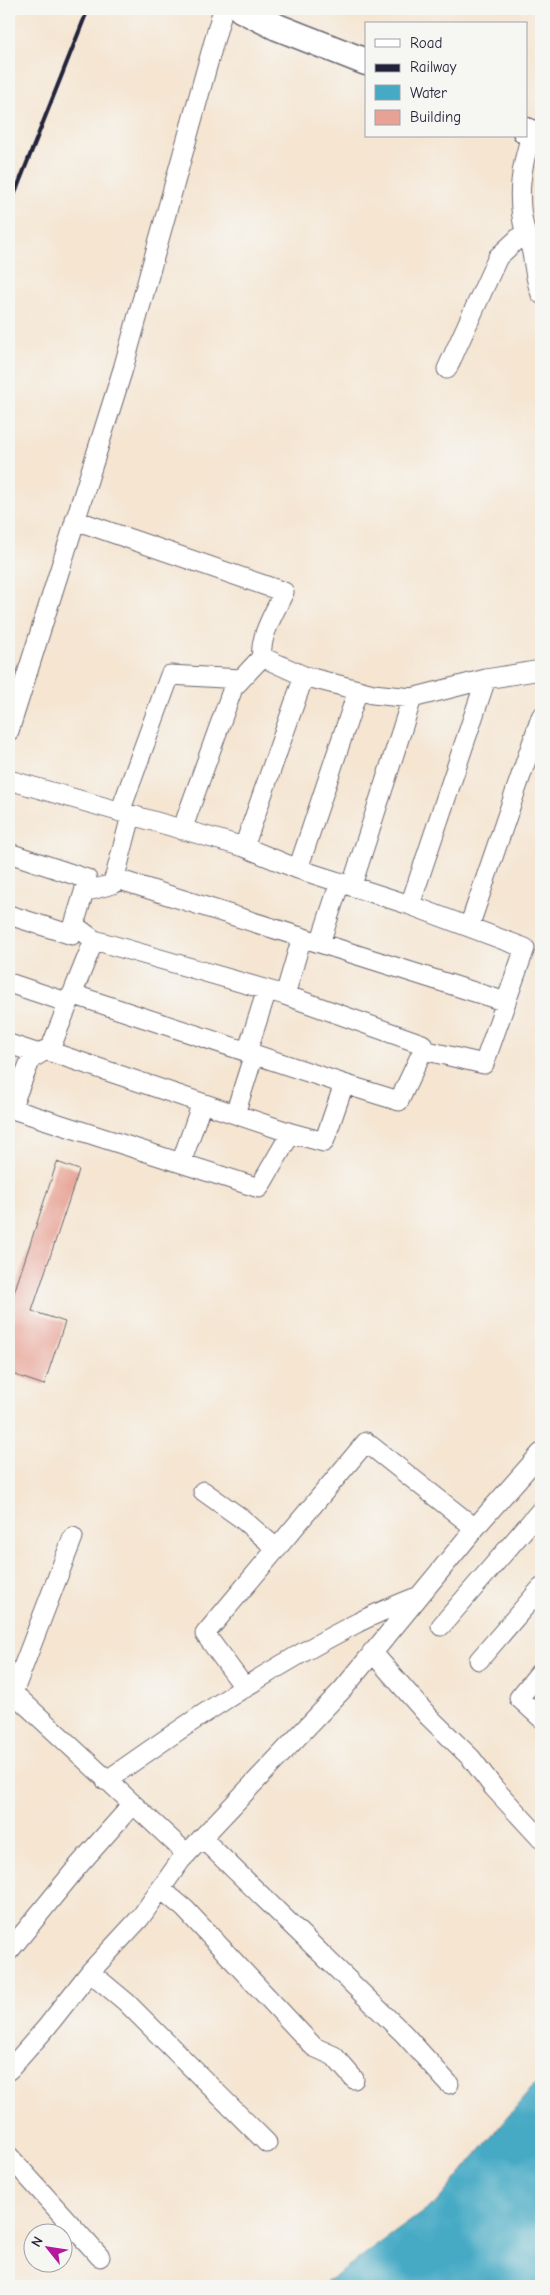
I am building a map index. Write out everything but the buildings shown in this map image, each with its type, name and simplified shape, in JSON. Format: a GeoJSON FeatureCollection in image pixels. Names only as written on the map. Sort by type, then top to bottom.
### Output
{"type":"FeatureCollection","features":[{"type":"Feature","properties":{"kind":"main road"},"geometry":{"type":"LineString","coordinates":[[241,9],[278,27],[365,62]]}},
{"type":"Feature","properties":{"kind":"street"},"geometry":{"type":"LineString","coordinates":[[9,731],[123,369],[222,9]]}},
{"type":"Feature","properties":{"kind":"street"},"geometry":{"type":"LineString","coordinates":[[533,134],[524,157],[520,180],[519,206],[532,252],[534,278],[541,294]]}},
{"type":"Feature","properties":{"kind":"street"},"geometry":{"type":"LineString","coordinates":[[447,369],[498,258],[525,232]]}},
{"type":"Feature","properties":{"kind":"street"},"geometry":{"type":"LineString","coordinates":[[75,520],[284,592],[266,632],[261,650],[262,657]]}},
{"type":"Feature","properties":{"kind":"street"},"geometry":{"type":"LineString","coordinates":[[262,657],[304,676],[358,690],[412,698],[486,679],[541,670]]}},
{"type":"Feature","properties":{"kind":"street"},"geometry":{"type":"LineString","coordinates":[[182,830],[233,688],[262,657]]}},
{"type":"Feature","properties":{"kind":"street"},"geometry":{"type":"LineString","coordinates":[[84,892],[113,884],[125,814],[170,675],[241,678]]}},
{"type":"Feature","properties":{"kind":"street"},"geometry":{"type":"LineString","coordinates":[[244,847],[304,676]]}},
{"type":"Feature","properties":{"kind":"street"},"geometry":{"type":"LineString","coordinates":[[410,905],[486,679]]}},
{"type":"Feature","properties":{"kind":"street"},"geometry":{"type":"LineString","coordinates":[[298,869],[358,690]]}},
{"type":"Feature","properties":{"kind":"street"},"geometry":{"type":"LineString","coordinates":[[320,943],[346,883],[412,698]]}},
{"type":"Feature","properties":{"kind":"street"},"geometry":{"type":"LineString","coordinates":[[469,927],[541,717]]}},
{"type":"Feature","properties":{"kind":"street"},"geometry":{"type":"LineString","coordinates":[[9,780],[244,847],[298,869],[410,905],[525,948],[484,1064],[423,1050]]}},
{"type":"Feature","properties":{"kind":"street"},"geometry":{"type":"LineString","coordinates":[[9,853],[87,879],[72,935],[9,915]]}},
{"type":"Feature","properties":{"kind":"street"},"geometry":{"type":"LineString","coordinates":[[114,878],[506,1002]]}},
{"type":"Feature","properties":{"kind":"street"},"geometry":{"type":"LineString","coordinates":[[9,983],[70,999],[250,1053],[399,1101],[423,1050],[422,1044],[285,995],[94,940],[74,925]]}},
{"type":"Feature","properties":{"kind":"street"},"geometry":{"type":"LineString","coordinates":[[285,995],[302,938]]}},
{"type":"Feature","properties":{"kind":"street"},"geometry":{"type":"LineString","coordinates":[[94,940],[51,1047],[31,1059],[10,1108],[259,1188],[291,1133]]}},
{"type":"Feature","properties":{"kind":"street"},"geometry":{"type":"LineString","coordinates":[[235,1114],[267,990]]}},
{"type":"Feature","properties":{"kind":"street"},"geometry":{"type":"LineString","coordinates":[[9,1044],[42,1052],[324,1142],[344,1084]]}},
{"type":"Feature","properties":{"kind":"street"},"geometry":{"type":"LineString","coordinates":[[181,1163],[202,1103]]}},
{"type":"Feature","properties":{"kind":"street"},"geometry":{"type":"LineString","coordinates":[[246,1688],[204,1634],[278,1549],[366,1442],[475,1528]]}},
{"type":"Feature","properties":{"kind":"street"},"geometry":{"type":"LineString","coordinates":[[9,2070],[46,2028],[90,1972],[140,1918],[187,1854],[342,1689],[475,1528],[541,1453]]}},
{"type":"Feature","properties":{"kind":"street"},"geometry":{"type":"LineString","coordinates":[[203,1491],[241,1518],[278,1549]]}},
{"type":"Feature","properties":{"kind":"street"},"geometry":{"type":"LineString","coordinates":[[441,1626],[541,1510]]}},
{"type":"Feature","properties":{"kind":"street"},"geometry":{"type":"LineString","coordinates":[[73,1537],[11,1691],[187,1854]]}},
{"type":"Feature","properties":{"kind":"street"},"geometry":{"type":"LineString","coordinates":[[479,1660],[541,1588]]}},
{"type":"Feature","properties":{"kind":"street"},"geometry":{"type":"LineString","coordinates":[[106,1781],[184,1725],[246,1688],[356,1623],[419,1595]]}},
{"type":"Feature","properties":{"kind":"street"},"geometry":{"type":"LineString","coordinates":[[372,1652],[429,1717],[470,1758],[494,1788],[541,1839]]}},
{"type":"Feature","properties":{"kind":"street"},"geometry":{"type":"LineString","coordinates":[[541,1671],[519,1698],[541,1718]]}},
{"type":"Feature","properties":{"kind":"street"},"geometry":{"type":"LineString","coordinates":[[9,1951],[78,1865],[132,1805]]}},
{"type":"Feature","properties":{"kind":"street"},"geometry":{"type":"LineString","coordinates":[[202,1838],[376,2006],[449,2084]]}},
{"type":"Feature","properties":{"kind":"street"},"geometry":{"type":"LineString","coordinates":[[161,1889],[184,1909],[314,2047],[334,2056],[354,2079]]}},
{"type":"Feature","properties":{"kind":"street"},"geometry":{"type":"LineString","coordinates":[[90,1972],[126,2002],[267,2143]]}},
{"type":"Feature","properties":{"kind":"street"},"geometry":{"type":"LineString","coordinates":[[9,2156],[100,2257]]}},
{"type":"Feature","properties":{"kind":"water"},"geometry":{"type":"Polygon","coordinates":[[[541,2077],[541,2286],[321,2286],[438,2201],[541,2077]]]}},
{"type":"Feature","properties":{"kind":"railway"},"geometry":{"type":"LineString","coordinates":[[9,208],[88,9]]}}]}
